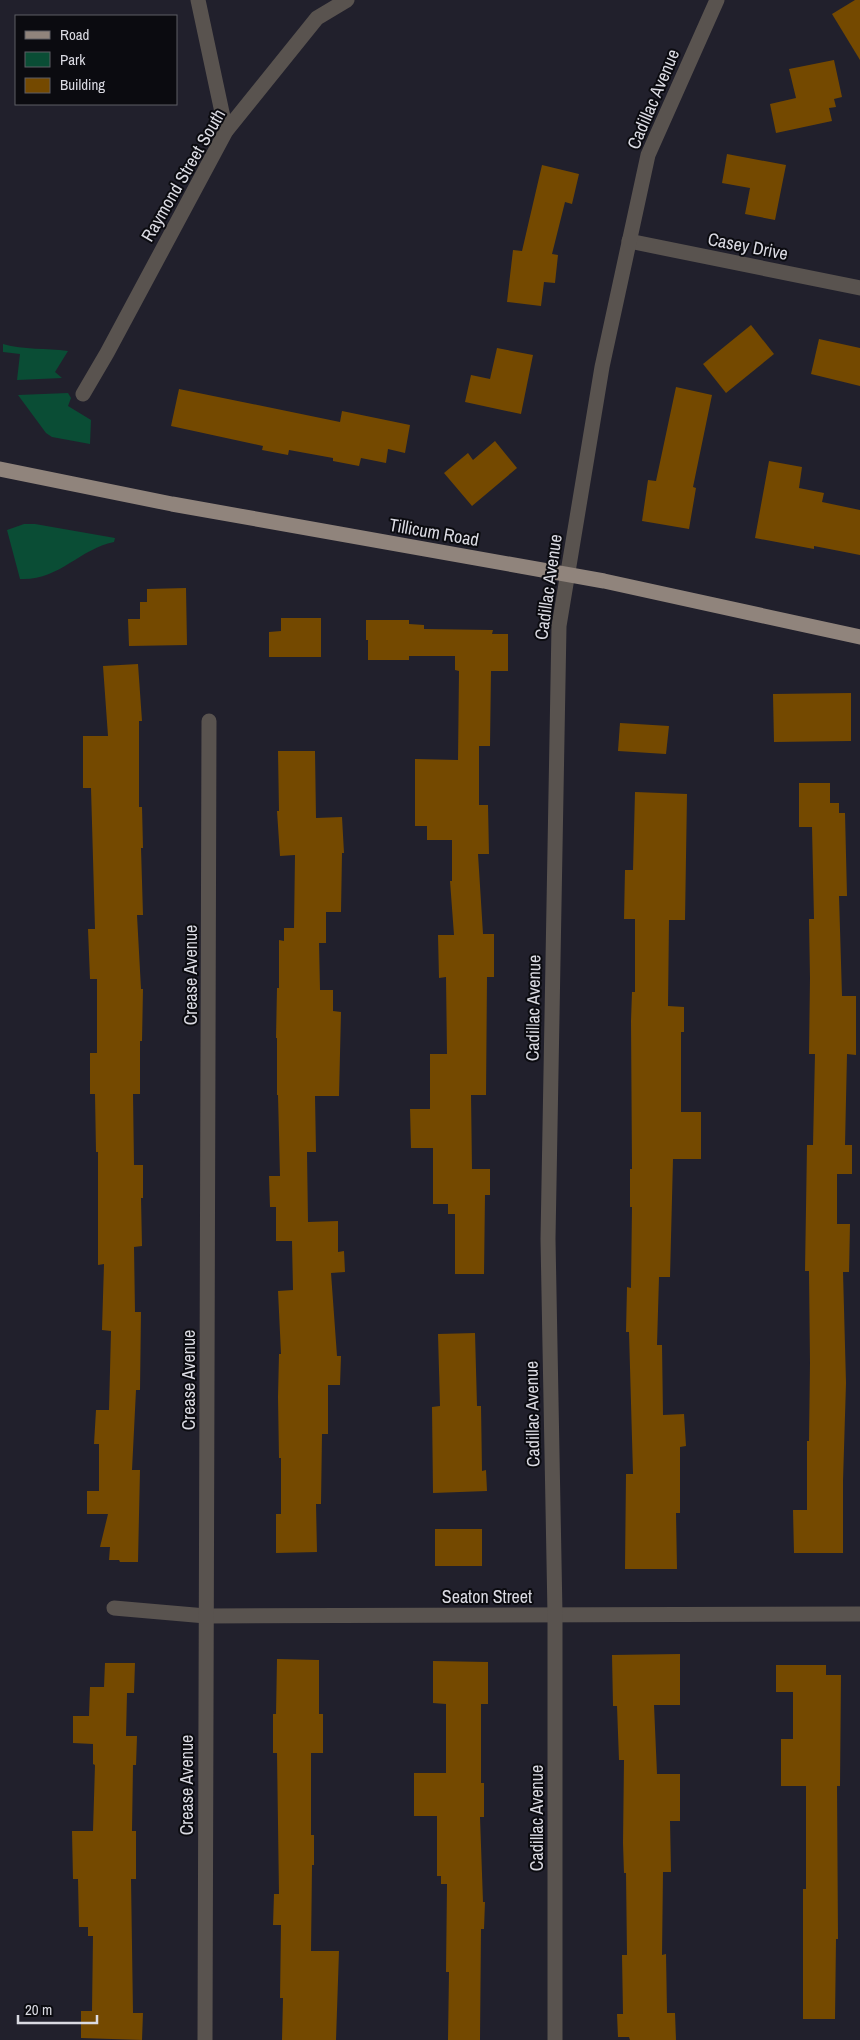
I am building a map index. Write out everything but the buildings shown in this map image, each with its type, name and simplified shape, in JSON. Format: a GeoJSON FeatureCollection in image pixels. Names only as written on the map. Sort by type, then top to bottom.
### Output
{"type":"FeatureCollection","features":[{"type":"Feature","properties":{"kind":"main road","name":"Tillicum Road"},"geometry":{"type":"LineString","coordinates":[[0,469],[172,504],[567,575],[860,637]]}},
{"type":"Feature","properties":{"kind":"street"},"geometry":{"type":"LineString","coordinates":[[198,0],[226,131]]}},
{"type":"Feature","properties":{"kind":"street","name":"Raymond Street South"},"geometry":{"type":"LineString","coordinates":[[83,394],[226,131],[316,18],[347,0]]}},
{"type":"Feature","properties":{"kind":"street","name":"Cadillac Avenue"},"geometry":{"type":"LineString","coordinates":[[554,2040],[555,1614],[548,1239],[558,626],[602,367],[648,155],[718,0]]}},
{"type":"Feature","properties":{"kind":"street","name":"Casey Drive"},"geometry":{"type":"LineString","coordinates":[[629,242],[860,288]]}},
{"type":"Feature","properties":{"kind":"street","name":"Crease Avenue"},"geometry":{"type":"LineString","coordinates":[[205,2040],[209,721]]}},
{"type":"Feature","properties":{"kind":"street","name":"Seaton Street"},"geometry":{"type":"LineString","coordinates":[[114,1608],[206,1616],[860,1614]]}},
{"type":"Feature","properties":{"kind":"green space"},"geometry":{"type":"Polygon","coordinates":[[[3,344],[68,351],[55,372],[62,378],[17,380],[20,354],[3,352],[3,344]]]}},
{"type":"Feature","properties":{"kind":"green space"},"geometry":{"type":"Polygon","coordinates":[[[68,393],[71,398],[68,406],[91,420],[90,444],[52,437],[46,433],[18,395],[68,393]]]}},
{"type":"Feature","properties":{"kind":"green space"},"geometry":{"type":"Polygon","coordinates":[[[24,524],[35,524],[115,538],[114,542],[90,551],[58,570],[34,578],[20,579],[7,530],[24,524]]]}}]}
